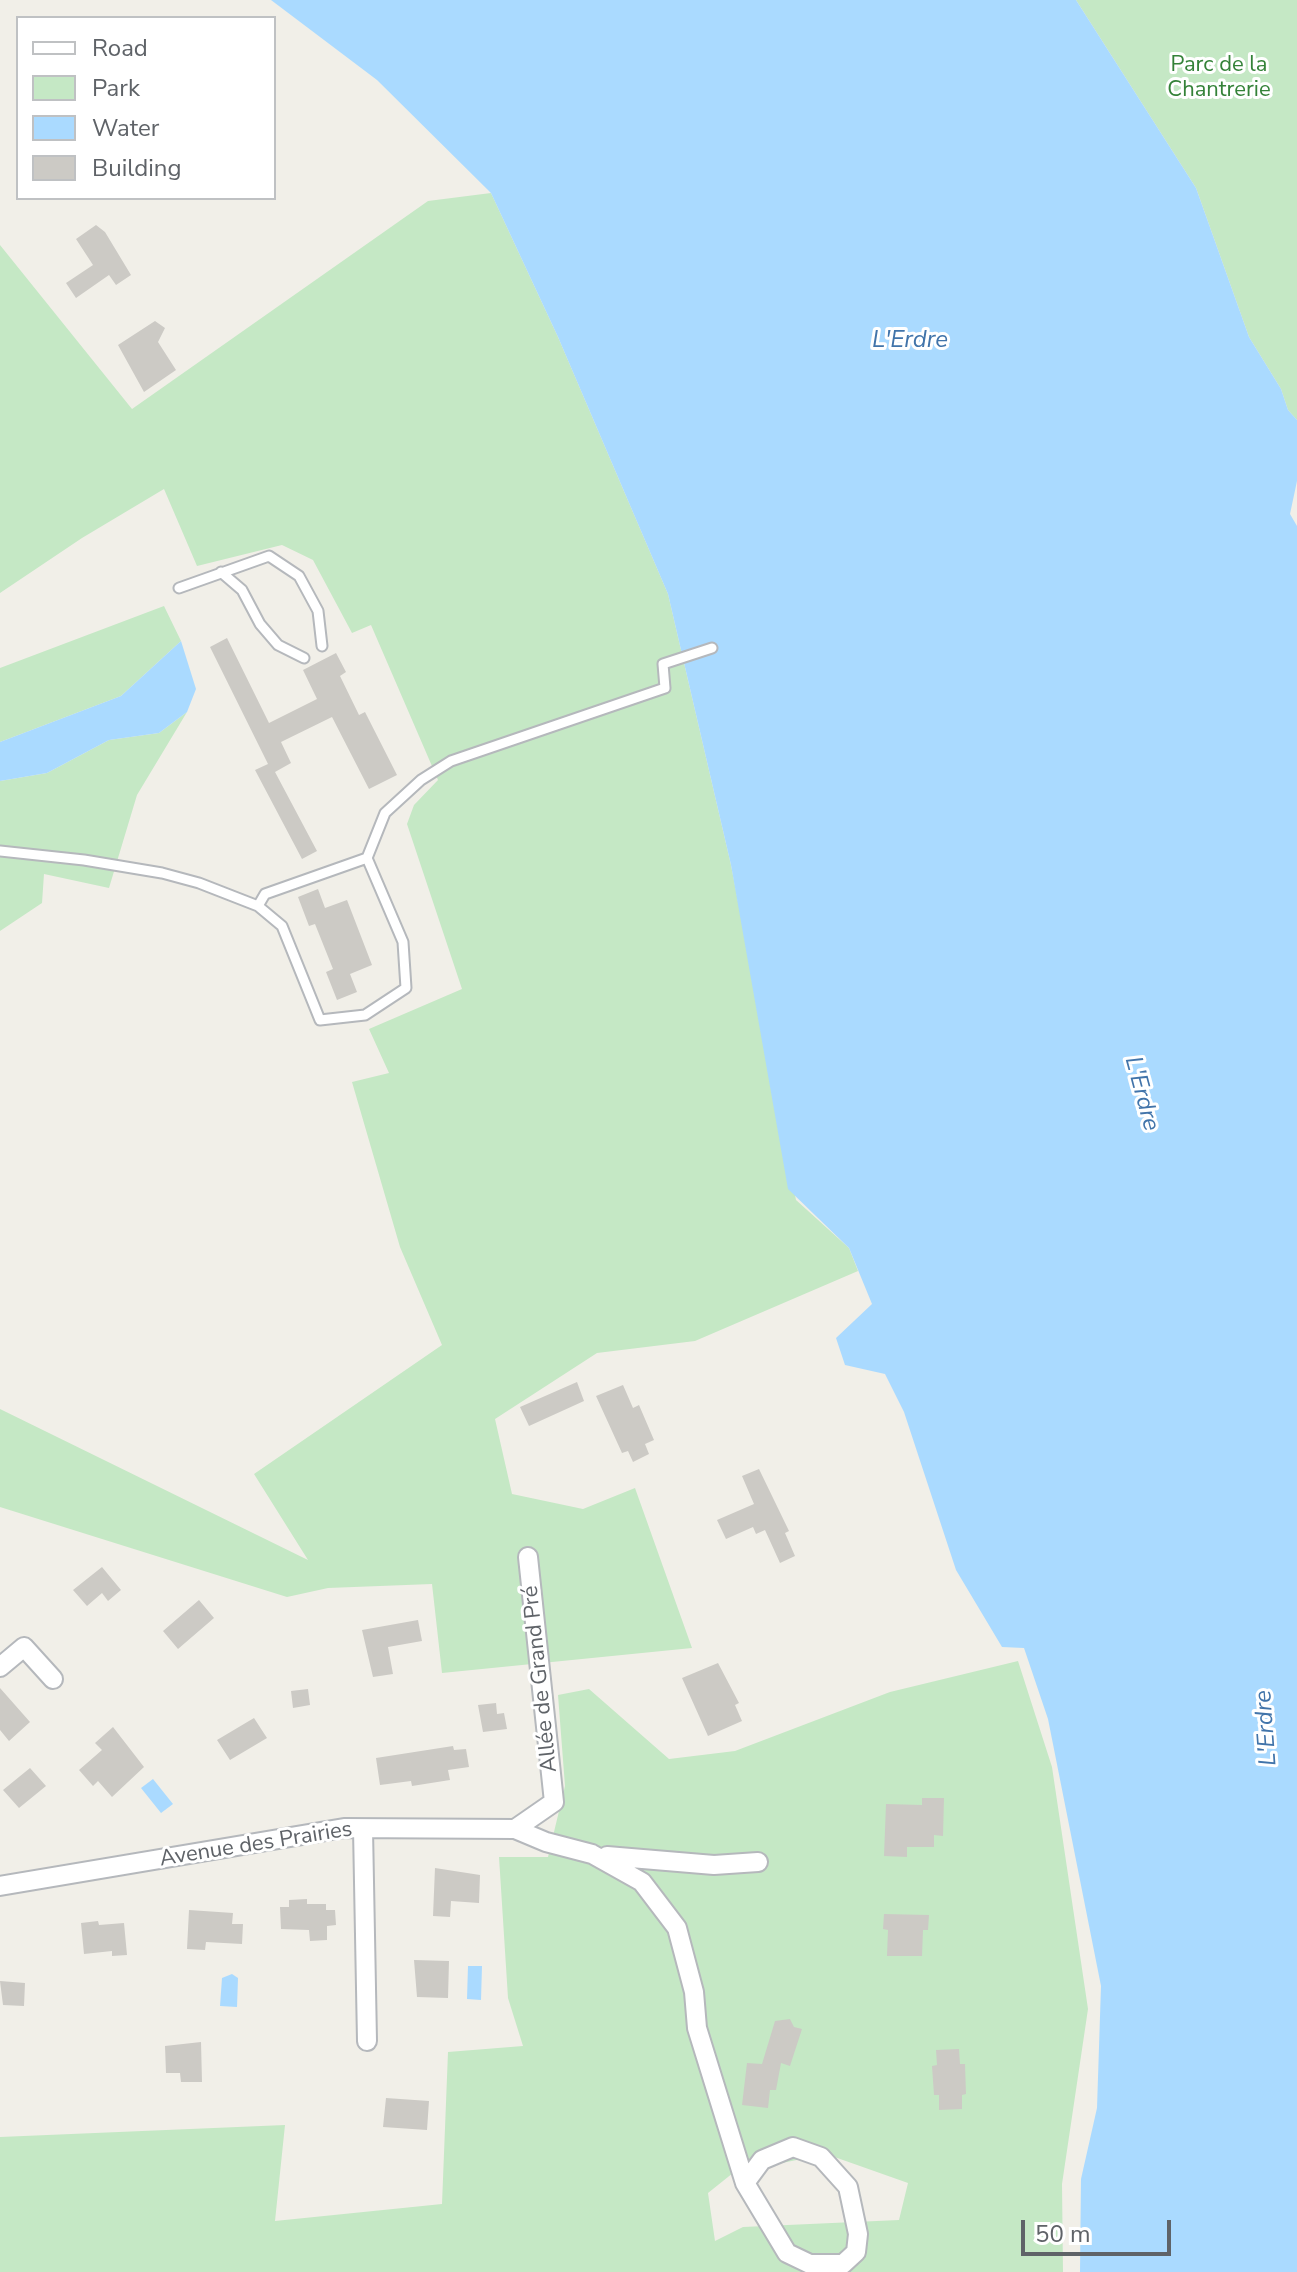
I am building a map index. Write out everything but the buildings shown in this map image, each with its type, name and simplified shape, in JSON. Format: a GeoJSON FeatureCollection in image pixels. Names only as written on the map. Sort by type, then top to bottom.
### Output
{"type":"FeatureCollection","features":[{"type":"Feature","properties":{"kind":"street","name":"Allée de Grand Pré"},"geometry":{"type":"LineString","coordinates":[[515,1829],[554,1802],[528,1557]]}},
{"type":"Feature","properties":{"kind":"street"},"geometry":{"type":"LineString","coordinates":[[0,1667],[24,1647],[53,1679]]}},
{"type":"Feature","properties":{"kind":"street","name":"Avenue des Prairies"},"geometry":{"type":"LineString","coordinates":[[0,1886],[344,1828],[515,1829]]}},
{"type":"Feature","properties":{"kind":"street"},"geometry":{"type":"LineString","coordinates":[[363,1829],[367,2041]]}},
{"type":"Feature","properties":{"kind":"street"},"geometry":{"type":"LineString","coordinates":[[515,1829],[546,1842],[637,1862],[714,1865],[758,1862]]}},
{"type":"Feature","properties":{"kind":"street"},"geometry":{"type":"LineString","coordinates":[[592,1854],[642,1882],[677,1928],[694,1992],[697,2028],[745,2183],[787,2253],[810,2264],[843,2264],[856,2252],[858,2234],[848,2187],[821,2157],[793,2147],[762,2160],[745,2183]]}},
{"type":"Feature","properties":{"kind":"lane"},"geometry":{"type":"LineString","coordinates":[[179,588],[269,556],[299,576],[318,611],[322,646]]}},
{"type":"Feature","properties":{"kind":"lane"},"geometry":{"type":"LineString","coordinates":[[221,572],[242,590],[260,624],[278,645],[304,658]]}},
{"type":"Feature","properties":{"kind":"lane"},"geometry":{"type":"LineString","coordinates":[[0,851],[162,873],[199,883],[258,906],[282,926],[320,1020],[365,1015],[406,988],[403,942],[367,858],[385,813],[421,780],[451,761],[665,688],[663,664],[712,648]]}},
{"type":"Feature","properties":{"kind":"lane"},"geometry":{"type":"LineString","coordinates":[[258,906],[265,894],[367,858]]}},
{"type":"Feature","properties":{"kind":"green space","name":"Parc de la Chantrerie"},"geometry":{"type":"Polygon","coordinates":[[[1076,0],[1297,0],[1297,420],[1288,410],[1281,389],[1249,337],[1196,188],[1076,0]]]}},
{"type":"Feature","properties":{"kind":"green space"},"geometry":{"type":"Polygon","coordinates":[[[491,193],[558,337],[668,594],[731,865],[796,1200],[849,1248],[858,1271],[695,1341],[597,1353],[495,1419],[512,1494],[583,1509],[635,1488],[692,1648],[442,1673],[432,1584],[328,1588],[287,1597],[0,1507],[0,1409],[308,1560],[254,1474],[442,1345],[400,1247],[352,1082],[389,1073],[369,1029],[462,989],[407,824],[414,805],[438,780],[371,625],[352,633],[313,560],[282,545],[197,566],[164,489],[82,538],[0,593],[0,245],[132,409],[428,201],[491,193]]]}},
{"type":"Feature","properties":{"kind":"green space"},"geometry":{"type":"Polygon","coordinates":[[[164,606],[181,641],[121,696],[0,742],[0,668],[164,606]]]}},
{"type":"Feature","properties":{"kind":"green space"},"geometry":{"type":"Polygon","coordinates":[[[187,712],[137,795],[109,888],[44,874],[42,903],[0,931],[0,781],[47,773],[109,740],[159,733],[187,712]]]}},
{"type":"Feature","properties":{"kind":"green space"},"geometry":{"type":"Polygon","coordinates":[[[1018,1661],[1052,1767],[1088,2009],[1062,2184],[1063,2272],[0,2272],[0,2137],[285,2125],[275,2221],[442,2204],[448,2052],[523,2046],[508,1998],[499,1857],[548,1857],[565,1786],[558,1695],[589,1689],[669,1759],[735,1751],[890,1692],[1018,1661]],[[826,2154],[733,2173],[708,2193],[715,2241],[743,2227],[899,2220],[908,2183],[826,2154]]]}},
{"type":"Feature","properties":{"kind":"water","name":"L'Erdre"},"geometry":{"type":"Polygon","coordinates":[[[271,0],[1076,0],[1196,188],[1249,337],[1281,389],[1288,410],[1297,420],[1297,481],[1290,514],[1297,526],[1297,2272],[1080,2272],[1081,2179],[1097,2108],[1101,1986],[1048,1719],[1024,1648],[1002,1647],[956,1570],[904,1412],[885,1374],[845,1365],[836,1338],[872,1304],[849,1248],[788,1189],[731,865],[668,594],[558,337],[491,193],[377,80],[271,0]]]}},
{"type":"Feature","properties":{"kind":"water"},"geometry":{"type":"Polygon","coordinates":[[[181,641],[196,689],[187,712],[159,733],[109,740],[47,773],[0,781],[0,742],[121,696],[181,641]]]}},
{"type":"Feature","properties":{"kind":"water"},"geometry":{"type":"Polygon","coordinates":[[[153,1779],[173,1804],[161,1813],[141,1788],[153,1779]]]}},
{"type":"Feature","properties":{"kind":"water"},"geometry":{"type":"Polygon","coordinates":[[[468,1966],[482,1966],[481,2000],[467,1999],[468,1966]]]}},
{"type":"Feature","properties":{"kind":"water"},"geometry":{"type":"Polygon","coordinates":[[[232,1974],[238,1978],[237,2007],[220,2006],[222,1978],[232,1974]]]}}]}
